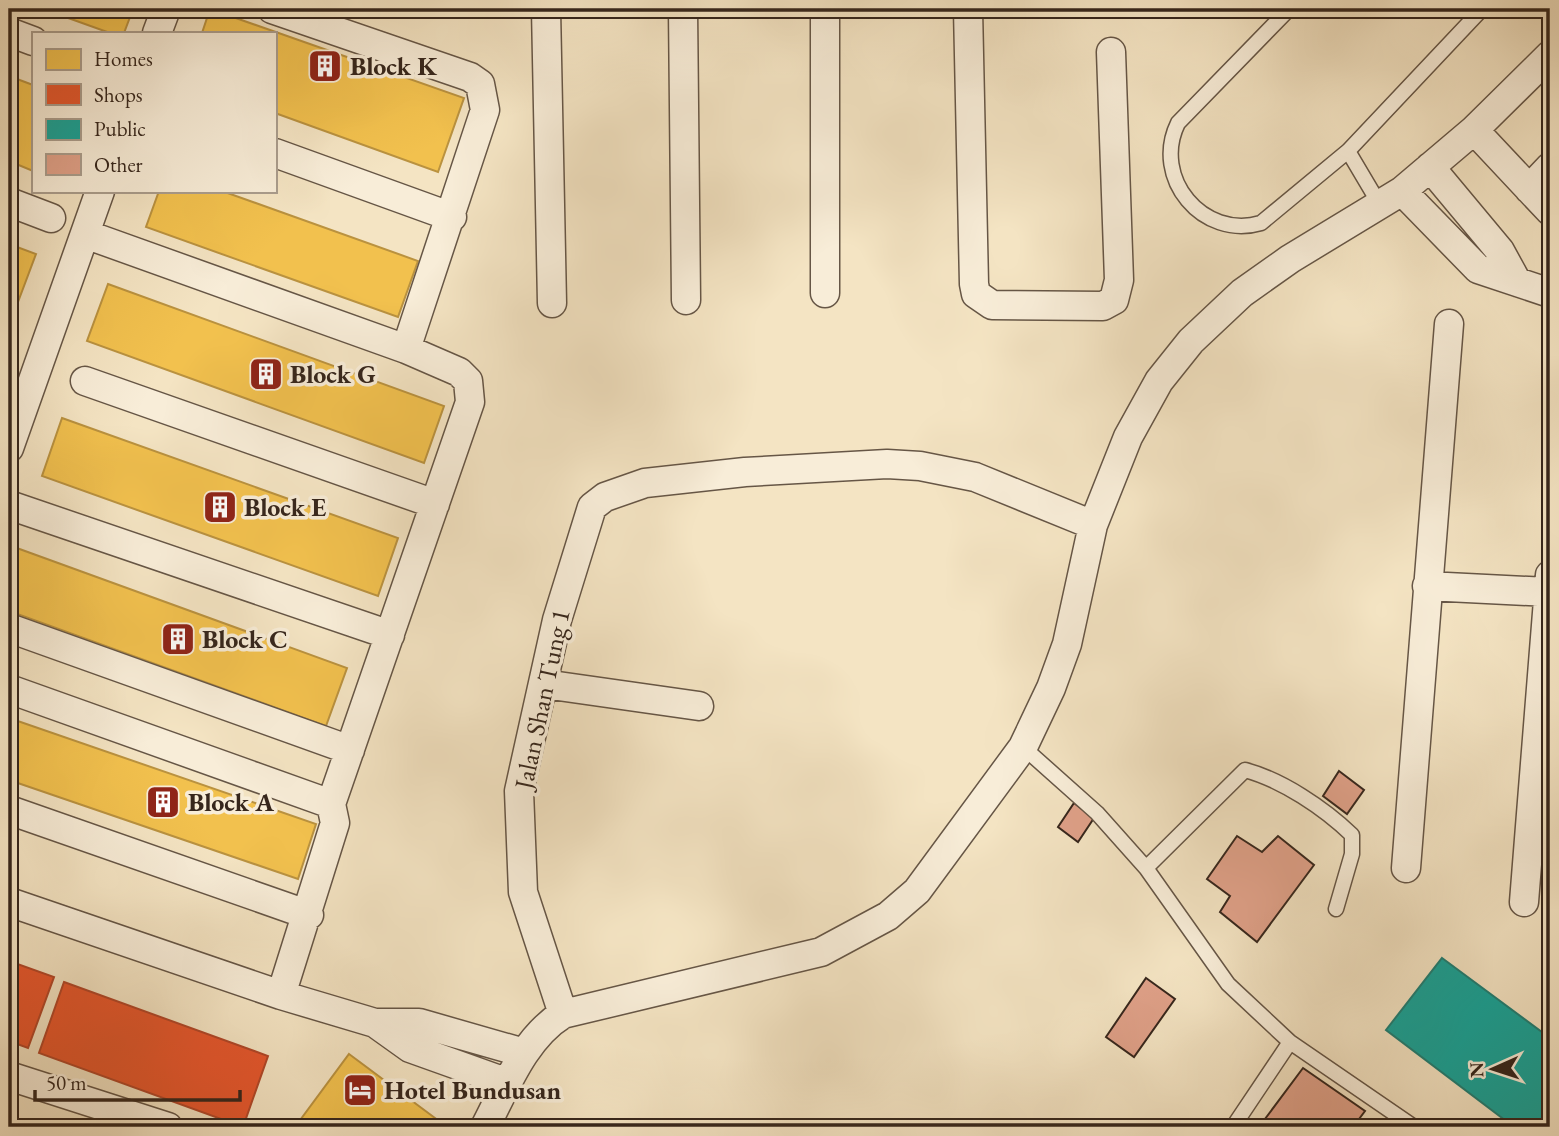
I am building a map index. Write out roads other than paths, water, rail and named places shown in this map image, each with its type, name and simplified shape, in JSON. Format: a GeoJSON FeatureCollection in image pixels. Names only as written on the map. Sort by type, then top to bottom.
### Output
{"type":"FeatureCollection","features":[{"type":"Feature","properties":{"kind":"street"},"geometry":{"type":"LineString","coordinates":[[157,32],[166,9]]}},
{"type":"Feature","properties":{"kind":"street"},"geometry":{"type":"LineString","coordinates":[[272,9],[470,77],[480,84],[485,110],[452,217],[406,349]]}},
{"type":"Feature","properties":{"kind":"street"},"geometry":{"type":"LineString","coordinates":[[546,9],[552,303]]}},
{"type":"Feature","properties":{"kind":"street"},"geometry":{"type":"LineString","coordinates":[[683,9],[687,300]]}},
{"type":"Feature","properties":{"kind":"street"},"geometry":{"type":"LineString","coordinates":[[825,9],[825,293]]}},
{"type":"Feature","properties":{"kind":"street"},"geometry":{"type":"LineString","coordinates":[[968,9],[974,284],[976,294],[992,305],[1103,306],[1114,300],[1119,280],[1111,52]]}},
{"type":"Feature","properties":{"kind":"street"},"geometry":{"type":"LineString","coordinates":[[9,32],[32,41]]}},
{"type":"Feature","properties":{"kind":"street"},"geometry":{"type":"LineString","coordinates":[[485,1127],[524,1053],[543,1026],[563,1014],[821,952],[888,916],[917,891],[1023,747],[1051,688],[1067,645],[1094,525],[1128,437],[1160,381],[1191,341],[1242,293],[1290,259],[1391,198],[1474,130],[1550,55]]}},
{"type":"Feature","properties":{"kind":"street"},"geometry":{"type":"LineString","coordinates":[[1474,130],[1550,211]]}},
{"type":"Feature","properties":{"kind":"street"},"geometry":{"type":"LineString","coordinates":[[276,153],[452,217]]}},
{"type":"Feature","properties":{"kind":"street"},"geometry":{"type":"LineString","coordinates":[[1430,167],[1500,251],[1517,282]]}},
{"type":"Feature","properties":{"kind":"street"},"geometry":{"type":"LineString","coordinates":[[1529,189],[1550,167]]}},
{"type":"Feature","properties":{"kind":"street"},"geometry":{"type":"LineString","coordinates":[[9,449],[20,376],[85,234],[100,192]]}},
{"type":"Feature","properties":{"kind":"street"},"geometry":{"type":"LineString","coordinates":[[1391,198],[1478,269],[1550,293]]}},
{"type":"Feature","properties":{"kind":"street"},"geometry":{"type":"LineString","coordinates":[[9,202],[51,218]]}},
{"type":"Feature","properties":{"kind":"street"},"geometry":{"type":"LineString","coordinates":[[85,234],[406,349],[459,372],[468,381],[471,389],[470,402],[331,804],[335,823],[309,915],[281,996]]}},
{"type":"Feature","properties":{"kind":"street"},"geometry":{"type":"LineString","coordinates":[[1405,868],[1449,324]]}},
{"type":"Feature","properties":{"kind":"street"},"geometry":{"type":"LineString","coordinates":[[85,381],[435,505]]}},
{"type":"Feature","properties":{"kind":"street","name":"Jalan Shan Tung 1"},"geometry":{"type":"LineString","coordinates":[[563,1014],[523,892],[519,791],[557,620],[592,507],[605,497],[645,484],[745,472],[887,464],[920,466],[975,477],[1094,525]]}},
{"type":"Feature","properties":{"kind":"street"},"geometry":{"type":"LineString","coordinates":[[9,505],[390,635]]}},
{"type":"Feature","properties":{"kind":"street"},"geometry":{"type":"LineString","coordinates":[[1427,586],[1549,583],[1524,902]]}},
{"type":"Feature","properties":{"kind":"street"},"geometry":{"type":"LineString","coordinates":[[9,628],[350,750]]}},
{"type":"Feature","properties":{"kind":"street"},"geometry":{"type":"LineString","coordinates":[[544,684],[699,706]]}},
{"type":"Feature","properties":{"kind":"street"},"geometry":{"type":"LineString","coordinates":[[9,690],[331,804]]}},
{"type":"Feature","properties":{"kind":"street"},"geometry":{"type":"LineString","coordinates":[[9,810],[309,915]]}},
{"type":"Feature","properties":{"kind":"street"},"geometry":{"type":"LineString","coordinates":[[9,902],[281,996],[375,1023],[419,1023],[524,1053]]}},
{"type":"Feature","properties":{"kind":"street"},"geometry":{"type":"LineString","coordinates":[[375,1023],[410,1048],[508,1083]]}},
{"type":"Feature","properties":{"kind":"street"},"geometry":{"type":"LineString","coordinates":[[9,1076],[128,1121],[168,1127]]}},
{"type":"Feature","properties":{"kind":"lane"},"geometry":{"type":"LineString","coordinates":[[1289,9],[1178,123],[1171,137],[1170,154],[1174,176],[1185,198],[1205,218],[1225,226],[1244,228],[1261,223],[1348,151],[1482,9]]}},
{"type":"Feature","properties":{"kind":"lane"},"geometry":{"type":"LineString","coordinates":[[1348,151],[1391,198]]}},
{"type":"Feature","properties":{"kind":"lane"},"geometry":{"type":"LineString","coordinates":[[1023,747],[1097,813],[1146,868],[1228,984],[1290,1042],[1414,1127]]}},
{"type":"Feature","properties":{"kind":"lane"},"geometry":{"type":"LineString","coordinates":[[1146,868],[1245,770],[1265,775],[1339,822],[1352,835],[1352,854],[1335,909]]}},
{"type":"Feature","properties":{"kind":"lane"},"geometry":{"type":"LineString","coordinates":[[1233,1127],[1290,1042]]}},
{"type":"Feature","properties":{"kind":"lane"},"geometry":{"type":"LineString","coordinates":[[1385,1127],[1394,1114]]}},
{"type":"Feature","properties":{"kind":"place","name":"Block K"},"geometry":{"type":"Point","coordinates":[325,66]}},
{"type":"Feature","properties":{"kind":"place","name":"Block G"},"geometry":{"type":"Point","coordinates":[266,374]}},
{"type":"Feature","properties":{"kind":"place","name":"Block E"},"geometry":{"type":"Point","coordinates":[220,507]}},
{"type":"Feature","properties":{"kind":"place","name":"Block C"},"geometry":{"type":"Point","coordinates":[178,639]}},
{"type":"Feature","properties":{"kind":"place","name":"Block A"},"geometry":{"type":"Point","coordinates":[163,802]}},
{"type":"Feature","properties":{"kind":"place","name":"Hotel Bundusan"},"geometry":{"type":"Point","coordinates":[360,1090]}}]}
